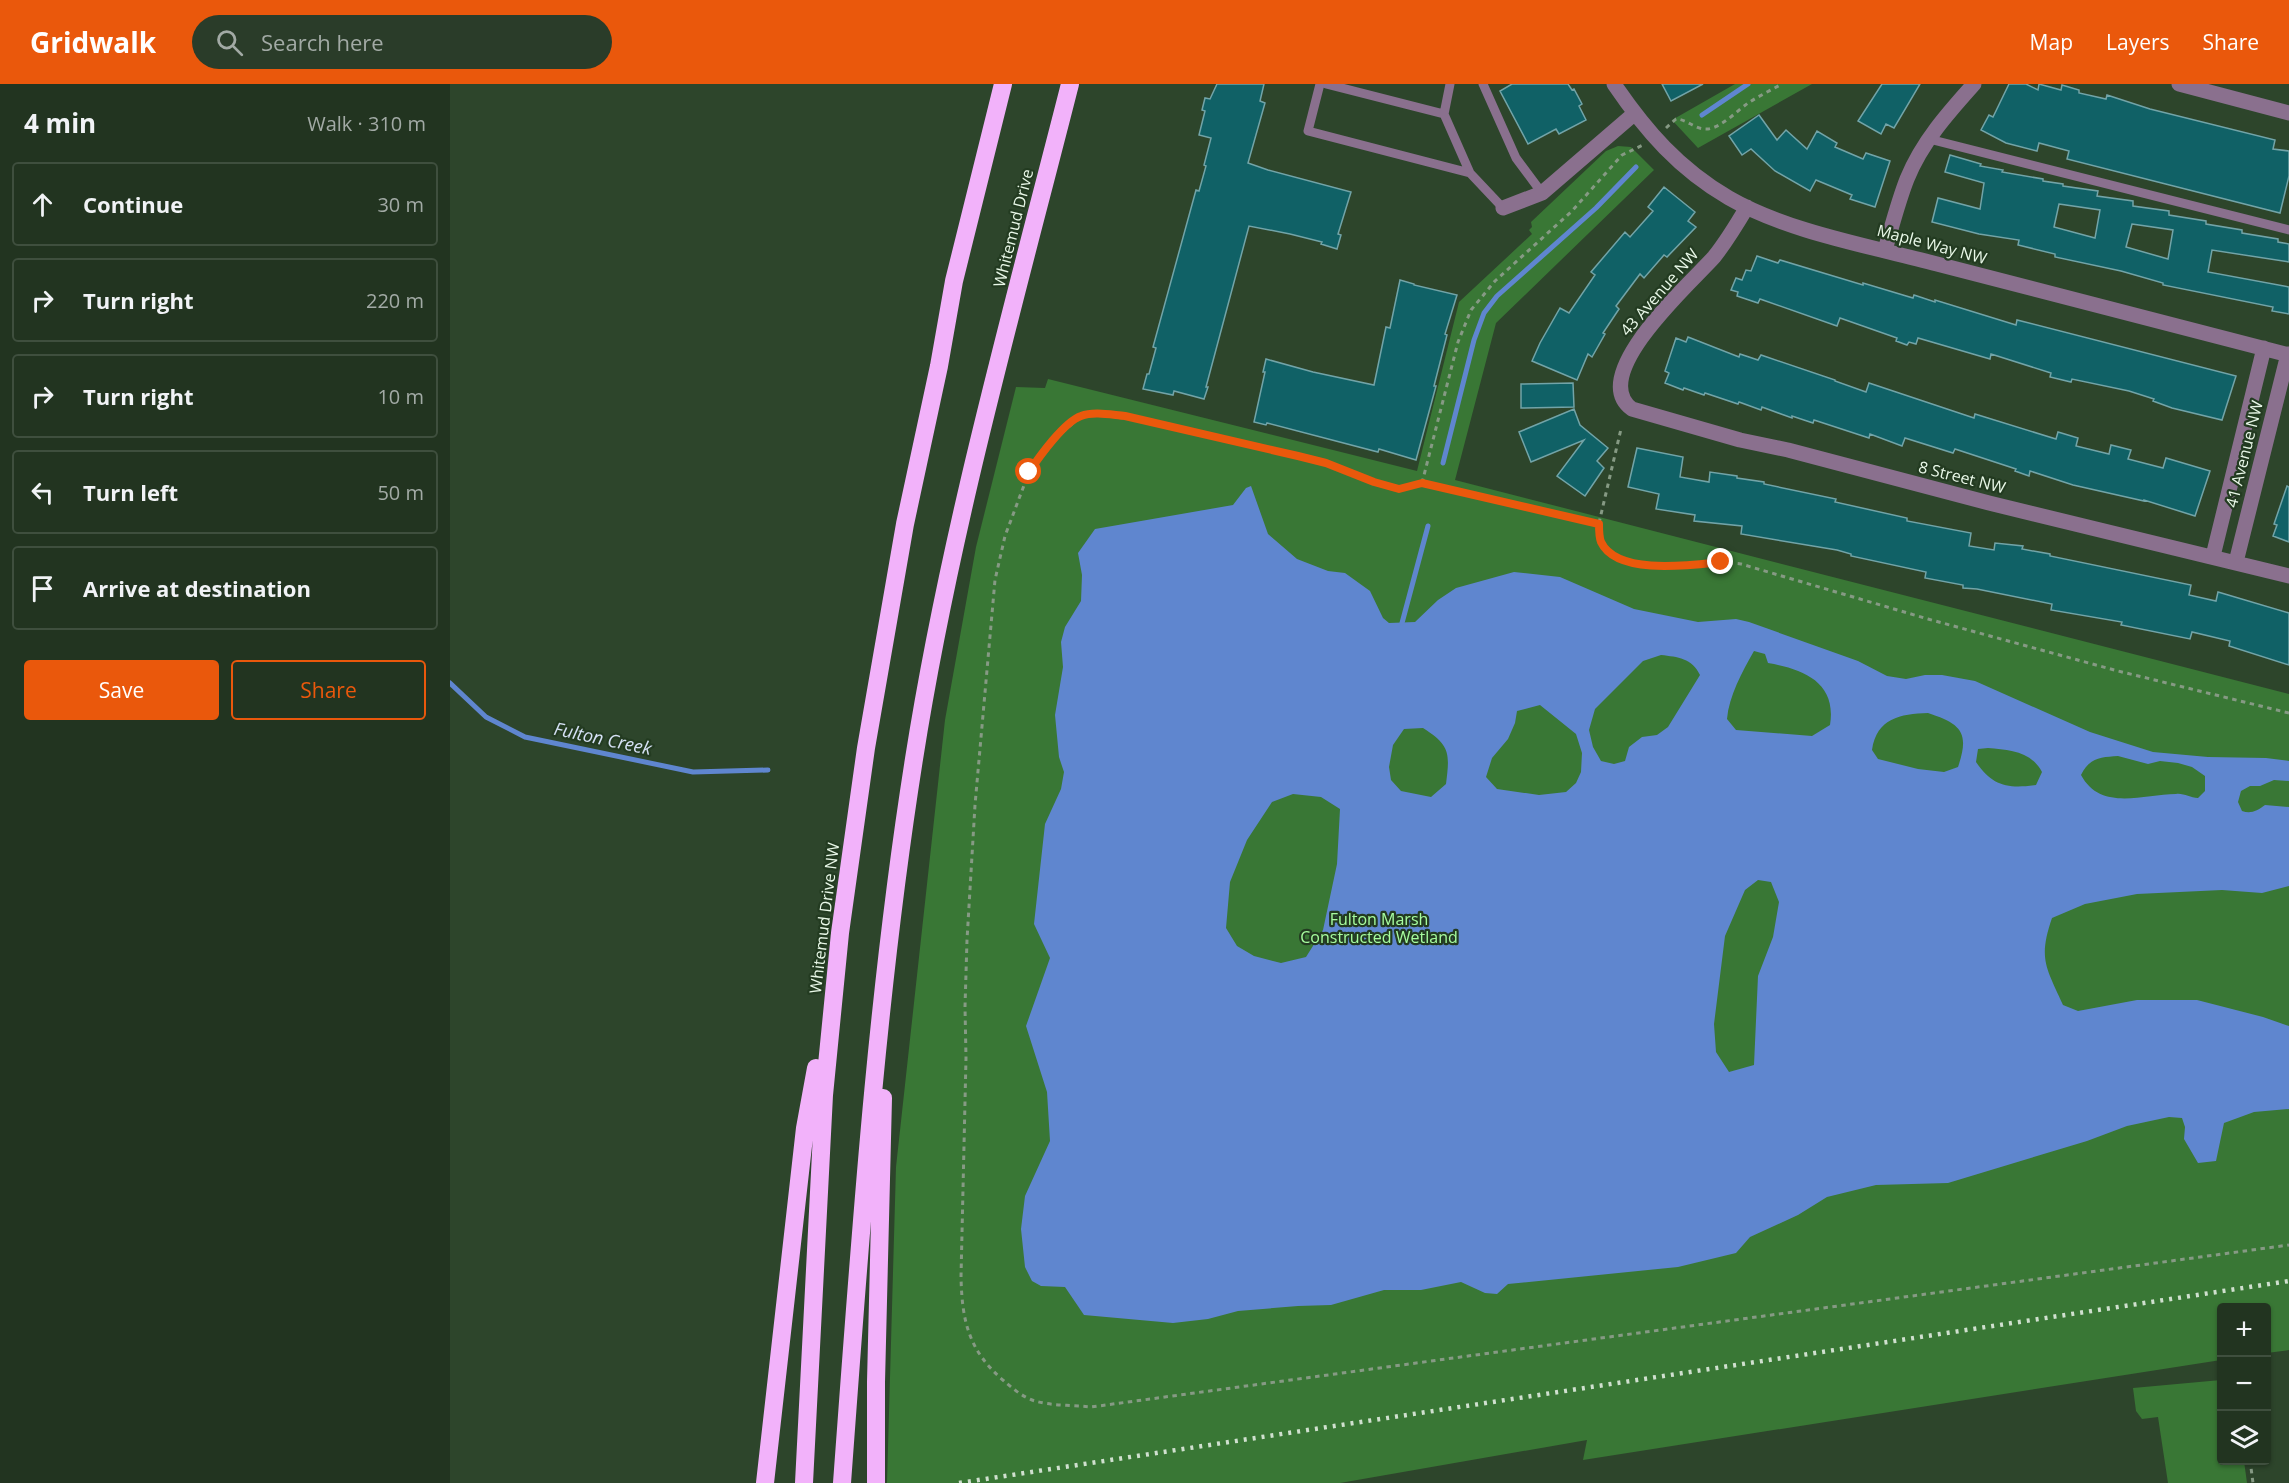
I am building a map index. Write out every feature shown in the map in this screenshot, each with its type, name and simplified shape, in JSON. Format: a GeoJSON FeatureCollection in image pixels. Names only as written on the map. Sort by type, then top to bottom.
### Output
{"type":"FeatureCollection","features":[{"type":"Feature","properties":{"kind":"highway","name":"Whitemud Drive NW"},"geometry":{"type":"LineString","coordinates":[[804,1483],[824,1095],[840,933],[866,748],[905,524],[939,366],[954,281],[1001,84]]}},
{"type":"Feature","properties":{"kind":"highway","name":"Whitemud Drive"},"geometry":{"type":"LineString","coordinates":[[888,947],[914,758],[969,478],[1070,84]]}},
{"type":"Feature","properties":{"kind":"highway"},"geometry":{"type":"LineString","coordinates":[[1010,319],[1083,84]]}},
{"type":"Feature","properties":{"kind":"highway"},"geometry":{"type":"LineString","coordinates":[[765,1483],[805,1128],[840,933]]}},
{"type":"Feature","properties":{"kind":"highway"},"geometry":{"type":"LineString","coordinates":[[876,1480],[876,1382],[888,947]]}},
{"type":"Feature","properties":{"kind":"highway"},"geometry":{"type":"LineString","coordinates":[[842,1482],[872,1098],[888,947]]}},
{"type":"Feature","properties":{"kind":"street","name":"Maple Way NW"},"geometry":{"type":"LineString","coordinates":[[1614,84],[1653,138],[1672,156],[1706,183],[1747,207],[1788,225],[2288,355]]}},
{"type":"Feature","properties":{"kind":"street"},"geometry":{"type":"LineString","coordinates":[[1886,250],[1907,178],[1945,116],[1974,84]]}},
{"type":"Feature","properties":{"kind":"street"},"geometry":{"type":"LineString","coordinates":[[2179,84],[2289,113]]}},
{"type":"Feature","properties":{"kind":"street"},"geometry":{"type":"LineString","coordinates":[[1503,208],[1542,193],[1635,113]]}},
{"type":"Feature","properties":{"kind":"street","name":"43 Avenue NW"},"geometry":{"type":"LineString","coordinates":[[1628,406],[1622,400],[1620,387],[1630,354],[1651,326],[1713,257],[1747,207]]}},
{"type":"Feature","properties":{"kind":"street","name":"41 Avenue NW"},"geometry":{"type":"LineString","coordinates":[[2213,556],[2264,348]]}},
{"type":"Feature","properties":{"kind":"street","name":"41 Avenue NW"},"geometry":{"type":"LineString","coordinates":[[2236,562],[2288,355]]}},
{"type":"Feature","properties":{"kind":"street","name":"8 Street NW"},"geometry":{"type":"LineString","coordinates":[[1628,406],[1648,415],[1740,440],[1788,450],[1989,503],[2289,576]]}},
{"type":"Feature","properties":{"kind":"lane"},"geometry":{"type":"LineString","coordinates":[[1320,84],[1308,131],[1470,173]]}},
{"type":"Feature","properties":{"kind":"lane"},"geometry":{"type":"LineString","coordinates":[[1326,84],[1444,114]]}},
{"type":"Feature","properties":{"kind":"lane"},"geometry":{"type":"LineString","coordinates":[[1450,84],[1444,114],[1470,173],[1503,208]]}},
{"type":"Feature","properties":{"kind":"lane"},"geometry":{"type":"LineString","coordinates":[[1483,84],[1516,158],[1542,193]]}},
{"type":"Feature","properties":{"kind":"lane"},"geometry":{"type":"LineString","coordinates":[[1929,139],[2289,230]]}},
{"type":"Feature","properties":{"kind":"path"},"geometry":{"type":"LineString","coordinates":[[1665,129],[1676,119],[1681,119],[1698,128],[1707,129],[1716,126],[1751,101],[1782,84]]}},
{"type":"Feature","properties":{"kind":"path"},"geometry":{"type":"LineString","coordinates":[[1422,483],[1458,342],[1471,310],[1495,282],[1572,211],[1622,155],[1642,146]]}},
{"type":"Feature","properties":{"kind":"path"},"geometry":{"type":"LineString","coordinates":[[1599,524],[1422,483],[1399,489],[1326,463],[1125,416],[1100,414],[1081,416],[1047,447],[1029,472],[1005,536],[995,580],[975,804],[967,940],[961,1291],[968,1334],[978,1353],[993,1371],[1013,1389],[1034,1401],[1091,1407],[2289,1245]]}},
{"type":"Feature","properties":{"kind":"path"},"geometry":{"type":"LineString","coordinates":[[1622,429],[1599,524],[1601,543],[1623,559],[1662,567],[1721,562],[1741,564],[2040,650],[2289,713]]}},
{"type":"Feature","properties":{"kind":"path"},"geometry":{"type":"LineString","coordinates":[[2251,1465],[2253,1483]]}},
{"type":"Feature","properties":{"kind":"green space"},"geometry":{"type":"Polygon","coordinates":[[[1735,84],[1812,84],[1698,148],[1672,120],[1735,84]]]}},
{"type":"Feature","properties":{"kind":"green space","name":"Fulton Marsh Constructed Wetland"},"geometry":{"type":"Polygon","coordinates":[[[1618,146],[1631,147],[1654,170],[1496,323],[1455,480],[2289,694],[2289,1350],[2271,1352],[2271,1303],[2217,1303],[2217,1361],[1583,1460],[1587,1440],[1340,1483],[887,1483],[896,1167],[945,720],[976,547],[1016,387],[1045,388],[1048,379],[1417,471],[1459,302],[1532,234],[1529,230],[1532,227],[1531,222],[1606,151],[1618,146]]]}},
{"type":"Feature","properties":{"kind":"green space"},"geometry":{"type":"Polygon","coordinates":[[[2217,1380],[2217,1465],[2245,1465],[2247,1483],[2168,1483],[2158,1417],[2142,1419],[2136,1411],[2133,1388],[2217,1380]]]}},
{"type":"Feature","properties":{"kind":"water"},"geometry":{"type":"Polygon","coordinates":[[[1251,486],[1268,534],[1297,559],[1328,571],[1345,573],[1370,591],[1383,618],[1389,623],[1415,622],[1438,600],[1456,588],[1514,572],[1560,577],[1634,609],[1698,622],[1736,619],[1749,622],[1858,661],[1887,676],[1906,679],[1925,675],[1942,675],[1975,681],[2090,732],[2153,752],[2289,761],[2289,781],[2274,780],[2260,786],[2250,786],[2241,791],[2238,802],[2242,811],[2248,812],[2265,805],[2289,807],[2289,886],[2262,893],[2222,890],[2137,894],[2085,904],[2052,918],[2045,944],[2045,954],[2048,972],[2063,1005],[2078,1011],[2137,1000],[2197,1000],[2289,1026],[2289,1109],[2254,1112],[2224,1123],[2216,1161],[2198,1163],[2184,1139],[2185,1127],[2182,1118],[2169,1117],[2127,1126],[2087,1141],[1948,1183],[1876,1185],[1827,1197],[1798,1215],[1750,1237],[1736,1253],[1678,1267],[1508,1284],[1497,1294],[1485,1293],[1461,1282],[1421,1290],[1384,1290],[1331,1305],[1238,1311],[1208,1319],[1173,1323],[1084,1315],[1065,1287],[1041,1286],[1032,1281],[1025,1267],[1021,1229],[1025,1196],[1050,1141],[1047,1092],[1026,1026],[1050,958],[1034,924],[1045,824],[1061,789],[1064,772],[1059,757],[1055,715],[1063,667],[1061,642],[1065,627],[1081,601],[1082,575],[1078,553],[1095,529],[1233,505],[1246,488],[1251,486]],[[1754,651],[1728,710],[1727,719],[1736,730],[1812,736],[1830,725],[1831,710],[1828,698],[1823,688],[1815,680],[1793,669],[1768,663],[1765,654],[1754,651]],[[1661,655],[1643,661],[1595,709],[1589,730],[1593,747],[1601,761],[1614,764],[1625,761],[1629,747],[1642,737],[1657,735],[1668,727],[1700,675],[1689,662],[1661,655]],[[1540,705],[1517,711],[1508,739],[1492,758],[1486,777],[1497,789],[1539,795],[1566,792],[1576,783],[1581,772],[1582,753],[1576,734],[1540,705]],[[1928,713],[1891,720],[1879,731],[1872,750],[1878,759],[1918,769],[1944,772],[1958,767],[1963,745],[1960,731],[1948,721],[1928,713]],[[1423,728],[1404,729],[1393,745],[1389,767],[1391,780],[1401,791],[1431,797],[1446,784],[1448,757],[1443,745],[1432,734],[1423,728]],[[1978,749],[1976,762],[1988,776],[2009,786],[2036,785],[2042,772],[2026,756],[2004,750],[1978,749]],[[2118,756],[2092,762],[2081,775],[2089,786],[2100,794],[2111,797],[2137,798],[2179,794],[2198,798],[2205,791],[2205,776],[2192,767],[2160,761],[2148,764],[2118,756]],[[1293,794],[1272,802],[1247,840],[1230,882],[1226,928],[1237,946],[1254,956],[1281,963],[1306,957],[1323,930],[1337,864],[1340,809],[1321,797],[1293,794]],[[1758,880],[1745,890],[1725,936],[1714,1024],[1716,1052],[1729,1072],[1754,1065],[1758,976],[1773,937],[1779,902],[1771,882],[1758,880]]]}},
{"type":"Feature","properties":{"kind":"building"},"geometry":{"type":"Polygon","coordinates":[[[1217,84],[1264,84],[1260,101],[1265,103],[1248,163],[1351,192],[1338,234],[1341,235],[1337,249],[1321,244],[1322,242],[1249,226],[1204,399],[1174,391],[1173,395],[1143,389],[1156,348],[1153,347],[1196,190],[1199,191],[1206,166],[1204,165],[1211,138],[1199,135],[1205,111],[1202,110],[1205,98],[1210,99],[1217,84]]]}},
{"type":"Feature","properties":{"kind":"building"},"geometry":{"type":"Polygon","coordinates":[[[1512,84],[1568,84],[1572,90],[1574,89],[1582,104],[1579,106],[1586,120],[1559,134],[1556,129],[1528,144],[1500,91],[1512,84]]]}},
{"type":"Feature","properties":{"kind":"building"},"geometry":{"type":"Polygon","coordinates":[[[1662,84],[1703,84],[1671,101],[1662,84]]]}},
{"type":"Feature","properties":{"kind":"building"},"geometry":{"type":"Polygon","coordinates":[[[1882,84],[1920,84],[1894,128],[1886,124],[1881,134],[1858,121],[1882,84]]]}},
{"type":"Feature","properties":{"kind":"building"},"geometry":{"type":"Polygon","coordinates":[[[2009,84],[2026,84],[2038,90],[2039,84],[2061,90],[2062,85],[2079,90],[2079,93],[2106,99],[2107,95],[2150,109],[2275,140],[2273,149],[2289,151],[2289,176],[2280,213],[2067,159],[2069,151],[2039,143],[2037,151],[2006,143],[1981,130],[1989,115],[1993,117],[2009,84]]]}},
{"type":"Feature","properties":{"kind":"building"},"geometry":{"type":"Polygon","coordinates":[[[1759,115],[1777,140],[1786,130],[1807,149],[1817,131],[1837,143],[1835,147],[1863,159],[1866,153],[1890,161],[1875,207],[1850,199],[1852,195],[1816,180],[1810,191],[1775,171],[1751,149],[1742,155],[1729,136],[1759,115]]]}},
{"type":"Feature","properties":{"kind":"building"},"geometry":{"type":"Polygon","coordinates":[[[1950,155],[1981,164],[1980,166],[2003,170],[2002,172],[2043,179],[2043,181],[2063,184],[2063,186],[2098,191],[2097,196],[2133,201],[2133,206],[2169,211],[2169,215],[2206,221],[2206,224],[2242,230],[2242,233],[2278,239],[2278,242],[2289,244],[2289,262],[2212,250],[2208,272],[2289,287],[2289,314],[2272,311],[2273,307],[2163,285],[2163,283],[2121,271],[2055,257],[2055,254],[2018,245],[2019,240],[1979,234],[1932,222],[1938,198],[1980,209],[1984,183],[1945,172],[1950,155]],[[2059,204],[2054,227],[2095,238],[2100,210],[2059,204]],[[2132,224],[2126,247],[2168,259],[2173,230],[2132,224]]]}},
{"type":"Feature","properties":{"kind":"building"},"geometry":{"type":"Polygon","coordinates":[[[1664,187],[1695,212],[1688,221],[1696,227],[1667,257],[1664,255],[1644,278],[1640,274],[1616,306],[1619,309],[1603,333],[1605,334],[1592,357],[1588,354],[1577,380],[1532,361],[1560,308],[1569,313],[1595,275],[1591,272],[1625,232],[1630,237],[1653,211],[1648,207],[1664,187]]]}},
{"type":"Feature","properties":{"kind":"building"},"geometry":{"type":"Polygon","coordinates":[[[1757,256],[1778,263],[1780,260],[1913,298],[1914,295],[1935,302],[1935,300],[2016,325],[2017,320],[2236,376],[2222,420],[2172,408],[2129,391],[2072,379],[2071,382],[2050,377],[2051,373],[1991,354],[1990,359],[1918,338],[1916,344],[1909,342],[1907,345],[1896,341],[1897,338],[1840,318],[1837,326],[1760,299],[1758,303],[1737,296],[1738,292],[1731,290],[1736,278],[1742,280],[1746,270],[1751,271],[1757,256]]]}},
{"type":"Feature","properties":{"kind":"building"},"geometry":{"type":"Polygon","coordinates":[[[1400,280],[1457,295],[1445,334],[1447,335],[1434,386],[1436,386],[1416,460],[1379,449],[1378,452],[1267,423],[1266,425],[1254,422],[1266,359],[1374,385],[1386,327],[1390,328],[1400,280]]]}},
{"type":"Feature","properties":{"kind":"building"},"geometry":{"type":"Polygon","coordinates":[[[1688,337],[1739,357],[1740,354],[1758,360],[1761,355],[1866,392],[1869,383],[1974,418],[1975,414],[2056,439],[2058,432],[2078,438],[2076,446],[2109,454],[2111,445],[2131,450],[2128,459],[2163,468],[2166,458],[2210,471],[2195,516],[2144,500],[2073,485],[2030,471],[2029,476],[2015,471],[2016,469],[1955,449],[1953,453],[1905,438],[1902,446],[1870,434],[1869,438],[1814,420],[1813,423],[1792,416],[1792,418],[1762,407],[1761,410],[1705,393],[1704,395],[1684,388],[1683,390],[1665,383],[1669,373],[1665,371],[1676,338],[1686,342],[1688,337]]]}},
{"type":"Feature","properties":{"kind":"building"},"geometry":{"type":"Polygon","coordinates":[[[1573,383],[1574,407],[1521,408],[1521,384],[1573,383]]]}},
{"type":"Feature","properties":{"kind":"building"},"geometry":{"type":"Polygon","coordinates":[[[1574,409],[1580,425],[1608,448],[1597,461],[1604,468],[1585,496],[1557,476],[1584,440],[1531,462],[1519,432],[1574,409]]]}},
{"type":"Feature","properties":{"kind":"building"},"geometry":{"type":"Polygon","coordinates":[[[1637,448],[1683,457],[1680,477],[1709,482],[1710,472],[1764,482],[1764,484],[1836,499],[1835,502],[1907,518],[1907,521],[1971,533],[1969,546],[1994,550],[1995,543],[2023,546],[2022,549],[2050,554],[2050,556],[2191,585],[2189,595],[2216,601],[2218,592],[2289,613],[2289,665],[2229,646],[2230,641],[2192,632],[2190,639],[2121,625],[2122,622],[2051,610],[2052,604],[1963,588],[1963,585],[1925,578],[1926,572],[1851,556],[1851,554],[1837,550],[1741,534],[1742,526],[1694,521],[1695,515],[1656,509],[1659,494],[1628,487],[1637,448]]]}},
{"type":"Feature","properties":{"kind":"building"},"geometry":{"type":"Polygon","coordinates":[[[2287,486],[2289,487],[2289,542],[2273,536],[2277,525],[2274,524],[2287,486]]]}},
{"type":"Feature","properties":{"kind":"waterway"},"geometry":{"type":"LineString","coordinates":[[1702,115],[1748,84]]}},
{"type":"Feature","properties":{"kind":"waterway"},"geometry":{"type":"LineString","coordinates":[[1443,463],[1474,340],[1484,313],[1497,296],[1596,208],[1636,167]]}},
{"type":"Feature","properties":{"kind":"waterway"},"geometry":{"type":"LineString","coordinates":[[1402,623],[1428,526]]}},
{"type":"Feature","properties":{"kind":"waterway","name":"Fulton Creek"},"geometry":{"type":"LineString","coordinates":[[450,683],[486,717],[525,737],[693,772],[768,770]]}},
{"type":"Feature","properties":{"kind":"railway"},"geometry":{"type":"LineString","coordinates":[[959,1483],[2289,1281]]}},
{"type":"Feature","properties":{"kind":"route"},"geometry":{"type":"LineString","coordinates":[[1029,472],[1047,447],[1081,416],[1100,414],[1125,416],[1326,463],[1399,489],[1422,483],[1599,524],[1601,543],[1611,552],[1623,559],[1653,567],[1721,562]]}}]}
